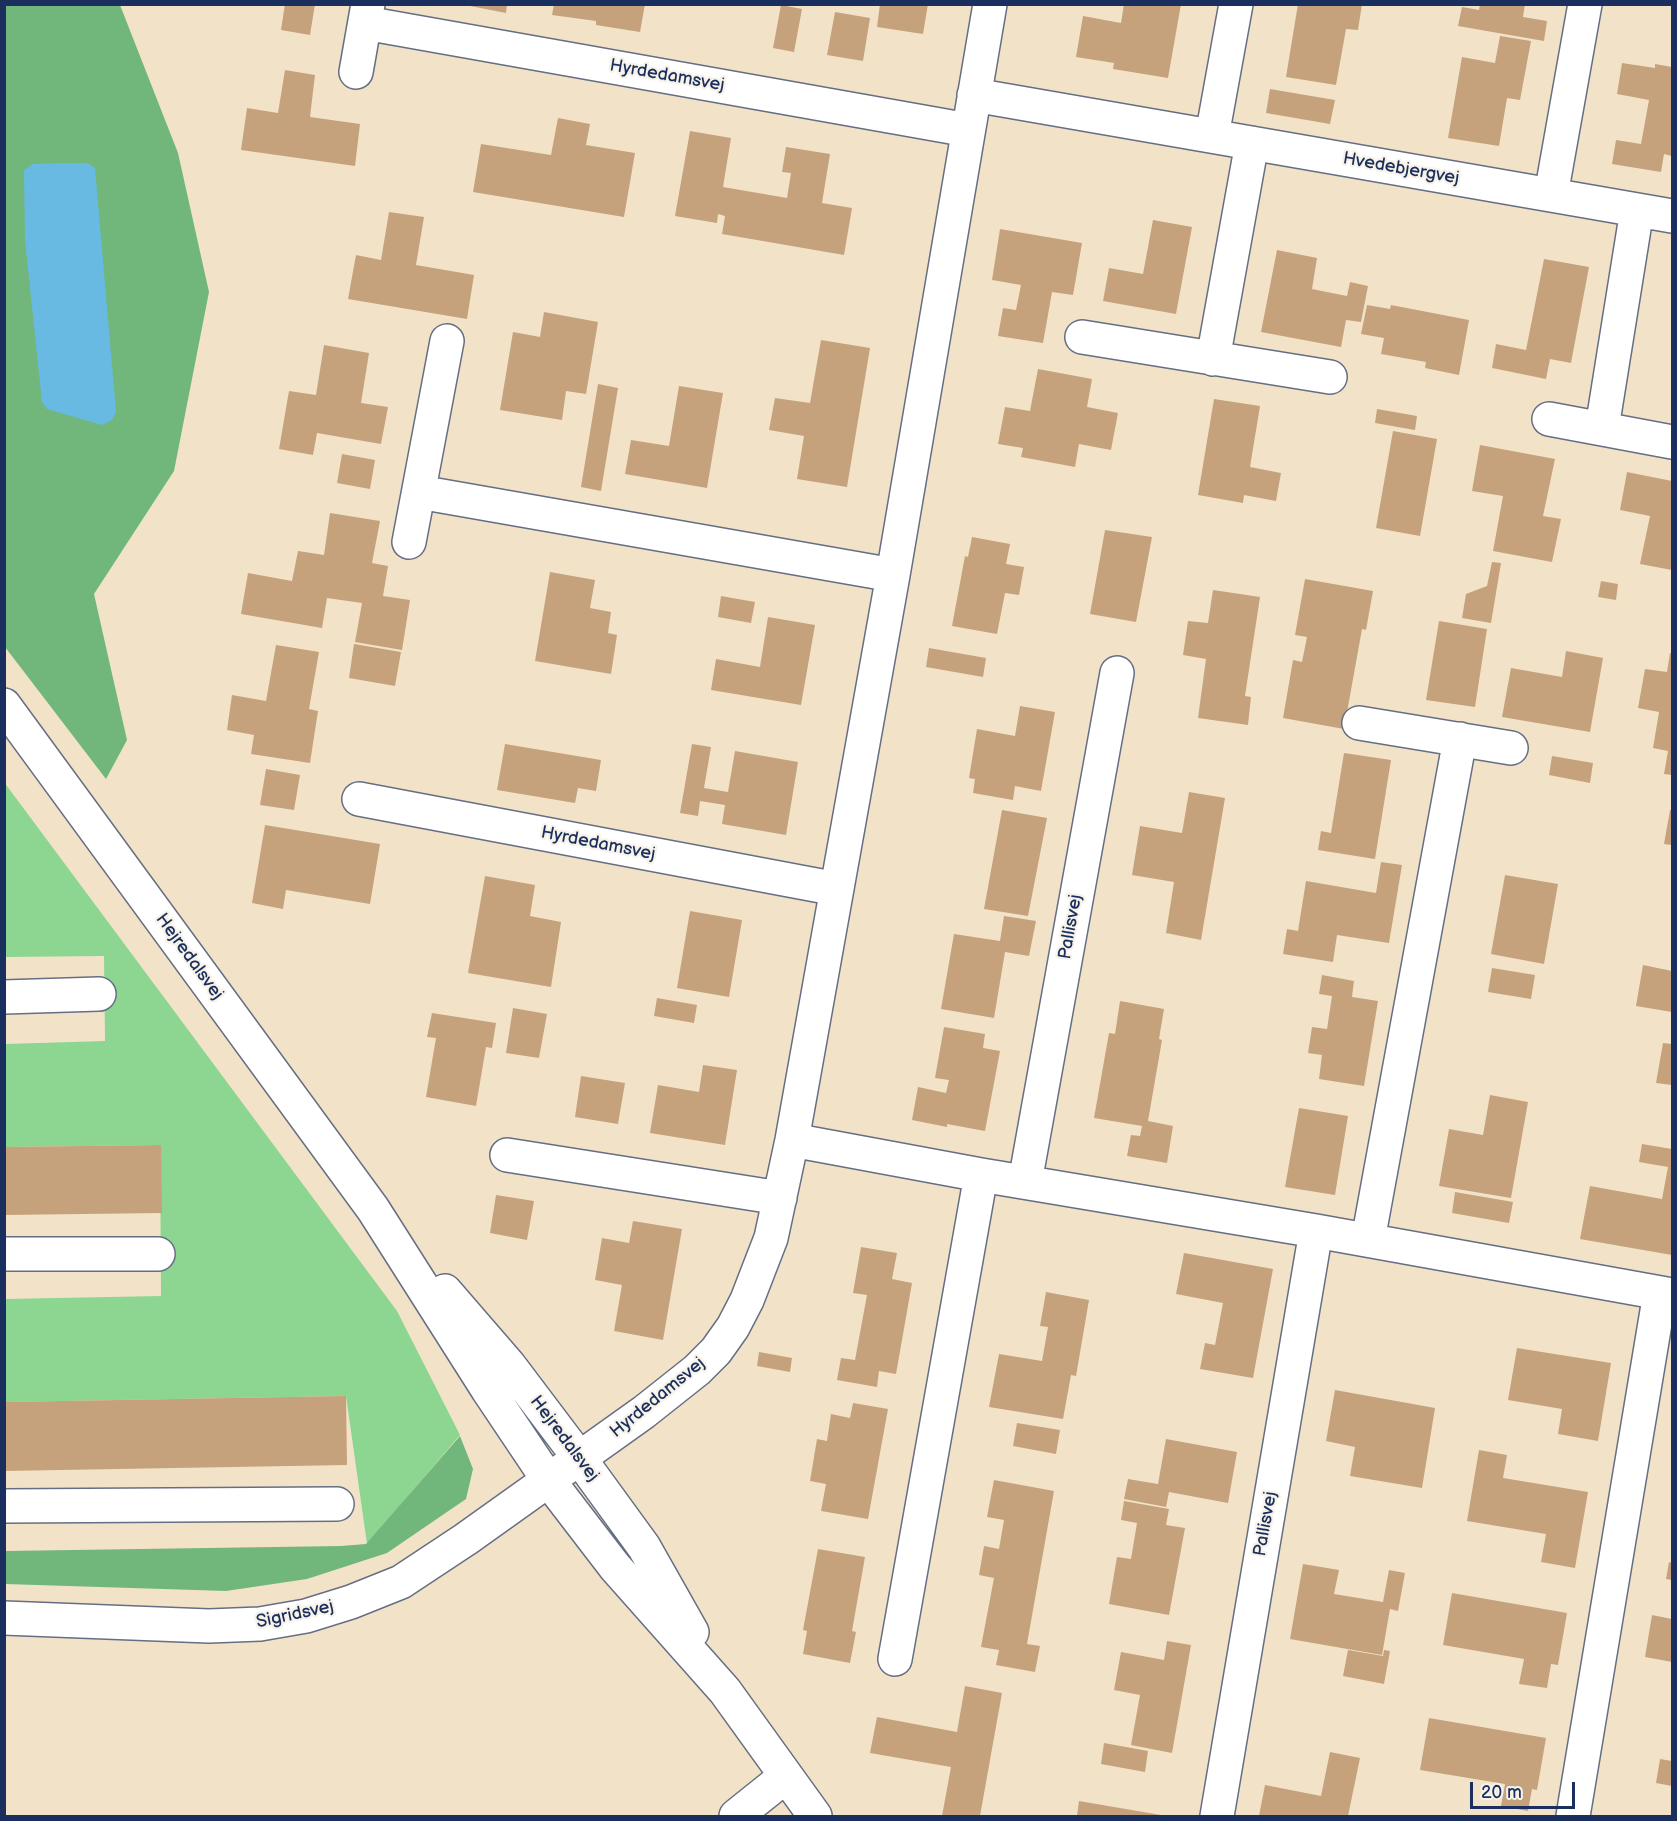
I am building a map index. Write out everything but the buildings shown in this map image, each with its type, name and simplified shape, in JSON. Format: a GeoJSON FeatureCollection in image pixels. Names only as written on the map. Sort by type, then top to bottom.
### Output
{"type":"FeatureCollection","features":[{"type":"Feature","properties":{"kind":"street","name":"Hyrdedamsvej"},"geometry":{"type":"LineString","coordinates":[[549,1480],[644,1412],[690,1376],[716,1351],[733,1327],[760,1271],[771,1239],[792,1140],[893,575],[990,4]]}},
{"type":"Feature","properties":{"kind":"street"},"geometry":{"type":"LineString","coordinates":[[1212,136],[1236,4]]}},
{"type":"Feature","properties":{"kind":"street"},"geometry":{"type":"LineString","coordinates":[[1551,195],[1585,4]]}},
{"type":"Feature","properties":{"kind":"street","name":"Hyrdedamsvej"},"geometry":{"type":"LineString","coordinates":[[356,72],[367,14],[968,129]]}},
{"type":"Feature","properties":{"kind":"street","name":"Hvedebjergvej"},"geometry":{"type":"LineString","coordinates":[[974,95],[1672,216]]}},
{"type":"Feature","properties":{"kind":"street"},"geometry":{"type":"LineString","coordinates":[[1213,358],[1252,143]]}},
{"type":"Feature","properties":{"kind":"street"},"geometry":{"type":"LineString","coordinates":[[1602,428],[1637,210]]}},
{"type":"Feature","properties":{"kind":"street"},"geometry":{"type":"LineString","coordinates":[[1082,337],[1330,377]]}},
{"type":"Feature","properties":{"kind":"street"},"geometry":{"type":"LineString","coordinates":[[409,542],[447,341]]}},
{"type":"Feature","properties":{"kind":"street"},"geometry":{"type":"LineString","coordinates":[[1549,419],[1672,441]]}},
{"type":"Feature","properties":{"kind":"street"},"geometry":{"type":"LineString","coordinates":[[419,492],[893,575]]}},
{"type":"Feature","properties":{"kind":"street","name":"Pallisvej"},"geometry":{"type":"LineString","coordinates":[[1025,1182],[1117,672]]}},
{"type":"Feature","properties":{"kind":"street","name":"Hejredalsvej"},"geometry":{"type":"LineString","coordinates":[[4,705],[373,1209],[488,1390],[549,1480],[615,1567],[725,1691],[814,1816]]}},
{"type":"Feature","properties":{"kind":"street"},"geometry":{"type":"LineString","coordinates":[[1359,723],[1511,748]]}},
{"type":"Feature","properties":{"kind":"street"},"geometry":{"type":"LineString","coordinates":[[1368,1240],[1460,739]]}},
{"type":"Feature","properties":{"kind":"street","name":"Hyrdedamsvej"},"geometry":{"type":"LineString","coordinates":[[359,799],[837,889]]}},
{"type":"Feature","properties":{"kind":"street"},"geometry":{"type":"LineString","coordinates":[[4,997],[99,994]]}},
{"type":"Feature","properties":{"kind":"street"},"geometry":{"type":"LineString","coordinates":[[792,1140],[1666,1294],[1573,1816]]}},
{"type":"Feature","properties":{"kind":"street"},"geometry":{"type":"LineString","coordinates":[[507,1155],[780,1198]]}},
{"type":"Feature","properties":{"kind":"street"},"geometry":{"type":"LineString","coordinates":[[896,1659],[981,1174]]}},
{"type":"Feature","properties":{"kind":"street","name":"Hejredalsvej"},"geometry":{"type":"LineString","coordinates":[[373,1209],[509,1365],[580,1459],[644,1547],[725,1691]]}},
{"type":"Feature","properties":{"kind":"street","name":"Pallisvej"},"geometry":{"type":"LineString","coordinates":[[1217,1816],[1316,1231]]}},
{"type":"Feature","properties":{"kind":"street"},"geometry":{"type":"LineString","coordinates":[[4,1254],[158,1254]]}},
{"type":"Feature","properties":{"kind":"street","name":"Sigridsvej"},"geometry":{"type":"LineString","coordinates":[[4,1617],[209,1626],[260,1624],[306,1616],[351,1602],[401,1582],[549,1480]]}},
{"type":"Feature","properties":{"kind":"street"},"geometry":{"type":"LineString","coordinates":[[4,1506],[337,1504]]}},
{"type":"Feature","properties":{"kind":"street"},"geometry":{"type":"LineString","coordinates":[[736,1816],[786,1776]]}},
{"type":"Feature","properties":{"kind":"green space"},"geometry":{"type":"Polygon","coordinates":[[[5,5],[120,5],[178,153],[209,292],[174,471],[94,594],[127,740],[106,779],[5,647],[5,5]]]}},
{"type":"Feature","properties":{"kind":"green space"},"geometry":{"type":"Polygon","coordinates":[[[4,782],[397,1311],[460,1435],[367,1544],[346,1396],[5,1402],[5,1299],[161,1296],[160,1145],[5,1147],[5,1044],[105,1041],[104,956],[5,957],[4,782]]]}},
{"type":"Feature","properties":{"kind":"green space"},"geometry":{"type":"Polygon","coordinates":[[[460,1436],[473,1469],[466,1499],[387,1553],[307,1579],[226,1591],[5,1584],[5,1551],[366,1544],[460,1436]]]}},
{"type":"Feature","properties":{"kind":"water"},"geometry":{"type":"Polygon","coordinates":[[[87,163],[95,168],[116,412],[112,420],[102,425],[47,409],[42,402],[25,240],[24,170],[33,164],[87,163]]]}}]}
